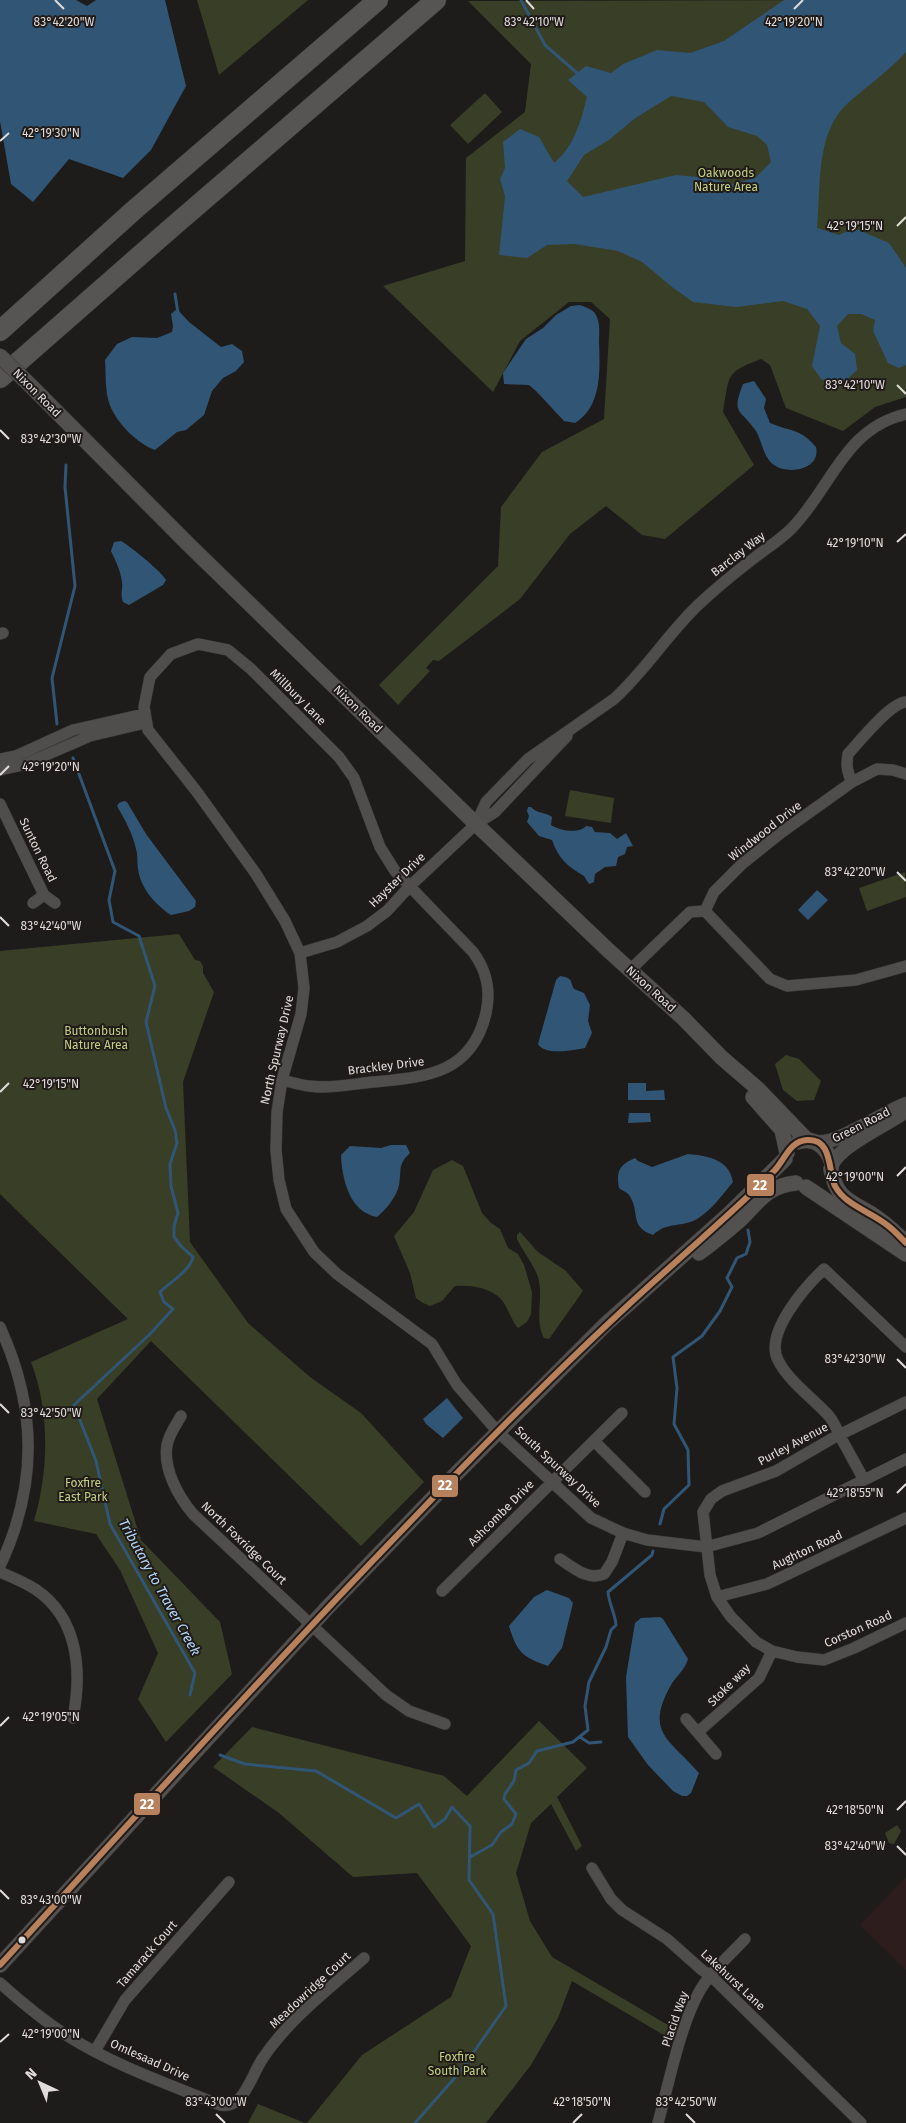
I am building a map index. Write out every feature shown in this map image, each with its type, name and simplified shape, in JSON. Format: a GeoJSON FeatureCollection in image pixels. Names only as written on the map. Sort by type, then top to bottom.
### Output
{"type":"FeatureCollection","features":[{"type":"Feature","properties":{"kind":"highway"},"geometry":{"type":"LineString","coordinates":[[0,331],[133,211],[378,0]]}},
{"type":"Feature","properties":{"kind":"highway"},"geometry":{"type":"LineString","coordinates":[[0,378],[436,0]]}},
{"type":"Feature","properties":{"kind":"main road","name":"Nixon Road"},"geometry":{"type":"LineString","coordinates":[[0,356],[188,544],[476,824],[684,1019],[721,1057],[782,1130],[786,1156]]}},
{"type":"Feature","properties":{"kind":"main road","name":"Nixon Road"},"geometry":{"type":"LineString","coordinates":[[721,1057],[758,1089],[812,1141]]}},
{"type":"Feature","properties":{"kind":"main road"},"geometry":{"type":"LineString","coordinates":[[0,1965],[311,1625],[498,1432],[606,1324],[729,1214],[798,1142],[812,1141],[827,1152],[834,1184],[843,1197],[887,1225],[906,1243]]}},
{"type":"Feature","properties":{"kind":"main road"},"geometry":{"type":"LineString","coordinates":[[786,1156],[788,1173],[801,1185],[906,1254]]}},
{"type":"Feature","properties":{"kind":"main road"},"geometry":{"type":"LineString","coordinates":[[639,1296],[723,1235],[765,1194],[775,1188],[815,1185],[821,1181],[831,1166]]}},
{"type":"Feature","properties":{"kind":"street","name":"Barclay Way"},"geometry":{"type":"LineString","coordinates":[[476,824],[496,812],[584,718],[608,704],[627,687],[675,627],[699,604],[730,576],[791,528],[804,515],[827,479],[861,437],[884,420],[906,414]]}},
{"type":"Feature","properties":{"kind":"street","name":"Millbury Lane"},"geometry":{"type":"LineString","coordinates":[[145,718],[144,707],[150,677],[171,654],[198,644],[228,650],[251,669],[339,757],[354,778],[380,847],[395,871],[409,887]]}},
{"type":"Feature","properties":{"kind":"street"},"geometry":{"type":"LineString","coordinates":[[852,782],[847,772],[848,754],[892,708],[901,702],[906,702]]}},
{"type":"Feature","properties":{"kind":"street"},"geometry":{"type":"LineString","coordinates":[[0,759],[16,756],[73,730],[89,730],[145,718]]}},
{"type":"Feature","properties":{"kind":"street","name":"North Spurway Drive"},"geometry":{"type":"LineString","coordinates":[[145,718],[161,749],[197,792],[256,874],[285,921],[300,952],[304,988],[300,1014],[282,1080],[277,1112],[276,1150],[279,1180],[286,1209],[299,1232],[314,1252],[337,1274],[432,1344],[457,1385],[498,1432]]}},
{"type":"Feature","properties":{"kind":"street"},"geometry":{"type":"LineString","coordinates":[[0,770],[23,765],[89,730]]}},
{"type":"Feature","properties":{"kind":"street","name":"Windwood Drive"},"geometry":{"type":"LineString","coordinates":[[705,911],[714,892],[742,864],[782,832],[852,782],[877,769],[893,770],[906,774]]}},
{"type":"Feature","properties":{"kind":"street","name":"Sunton Road"},"geometry":{"type":"LineString","coordinates":[[0,804],[44,895],[55,903]]}},
{"type":"Feature","properties":{"kind":"street","name":"Hayster Drive"},"geometry":{"type":"LineString","coordinates":[[300,952],[337,942],[366,926],[387,911],[409,887],[476,824]]}},
{"type":"Feature","properties":{"kind":"street","name":"Brackley Drive"},"geometry":{"type":"LineString","coordinates":[[282,1080],[320,1086],[417,1078],[447,1068],[469,1050],[481,1028],[487,1007],[488,984],[483,967],[474,952],[459,935],[409,887]]}},
{"type":"Feature","properties":{"kind":"street"},"geometry":{"type":"LineString","coordinates":[[33,903],[44,895]]}},
{"type":"Feature","properties":{"kind":"street"},"geometry":{"type":"LineString","coordinates":[[630,970],[690,912],[705,911],[770,980],[787,986],[856,980],[906,966]]}},
{"type":"Feature","properties":{"kind":"street","name":"Green Road"},"geometry":{"type":"LineString","coordinates":[[812,1141],[824,1144],[839,1138],[892,1109],[906,1104]]}},
{"type":"Feature","properties":{"kind":"street","name":"Green Road"},"geometry":{"type":"LineString","coordinates":[[831,1166],[846,1148],[906,1111]]}},
{"type":"Feature","properties":{"kind":"street"},"geometry":{"type":"LineString","coordinates":[[864,1480],[831,1418],[793,1379],[777,1359],[776,1342],[792,1306],[809,1284],[824,1269],[906,1347]]}},
{"type":"Feature","properties":{"kind":"street"},"geometry":{"type":"LineString","coordinates":[[0,1327],[22,1388],[29,1440],[28,1470],[21,1511],[12,1539],[0,1566]]}},
{"type":"Feature","properties":{"kind":"street","name":"Purley Avenue"},"geometry":{"type":"LineString","coordinates":[[706,1547],[703,1512],[711,1499],[722,1491],[776,1471],[840,1435],[906,1402]]}},
{"type":"Feature","properties":{"kind":"street","name":"Ashcombe Drive"},"geometry":{"type":"LineString","coordinates":[[442,1591],[622,1413]]}},
{"type":"Feature","properties":{"kind":"street","name":"North Foxridge Court"},"geometry":{"type":"LineString","coordinates":[[181,1416],[169,1440],[167,1455],[174,1485],[183,1502],[203,1525],[394,1701],[409,1711],[445,1724]]}},
{"type":"Feature","properties":{"kind":"street","name":"South Spurway Drive"},"geometry":{"type":"LineString","coordinates":[[498,1432],[591,1518],[623,1533],[647,1540],[706,1547],[758,1533],[906,1459]]}},
{"type":"Feature","properties":{"kind":"street"},"geometry":{"type":"LineString","coordinates":[[594,1441],[645,1492]]}},
{"type":"Feature","properties":{"kind":"street","name":"Aughton Road"},"geometry":{"type":"LineString","coordinates":[[717,1597],[767,1584],[906,1518]]}},
{"type":"Feature","properties":{"kind":"street"},"geometry":{"type":"LineString","coordinates":[[560,1559],[593,1577],[604,1574],[608,1569],[623,1533]]}},
{"type":"Feature","properties":{"kind":"street","name":"Corston Road"},"geometry":{"type":"LineString","coordinates":[[706,1547],[710,1574],[717,1597],[731,1617],[749,1636],[772,1651],[797,1657],[824,1660],[906,1623]]}},
{"type":"Feature","properties":{"kind":"street"},"geometry":{"type":"LineString","coordinates":[[0,1572],[39,1592],[56,1609],[66,1624],[74,1643],[78,1665],[78,1694],[73,1718]]}},
{"type":"Feature","properties":{"kind":"street","name":"Stoke way"},"geometry":{"type":"LineString","coordinates":[[698,1732],[758,1678],[772,1651]]}},
{"type":"Feature","properties":{"kind":"street"},"geometry":{"type":"LineString","coordinates":[[686,1719],[716,1754]]}},
{"type":"Feature","properties":{"kind":"street","name":"Lakehurst Lane"},"geometry":{"type":"LineString","coordinates":[[592,1868],[612,1899],[622,1910],[667,1939],[711,1976],[855,2121]]}},
{"type":"Feature","properties":{"kind":"street","name":"Tamarack Court"},"geometry":{"type":"LineString","coordinates":[[95,2051],[125,2000],[229,1882]]}},
{"type":"Feature","properties":{"kind":"street","name":"Placid Way"},"geometry":{"type":"LineString","coordinates":[[658,2123],[691,2009],[698,1992],[746,1939]]}},
{"type":"Feature","properties":{"kind":"street","name":"Meadowridge Court"},"geometry":{"type":"LineString","coordinates":[[220,2105],[228,2106],[238,2101],[264,2057],[286,2028],[364,1958]]}},
{"type":"Feature","properties":{"kind":"street","name":"Omlesaad Drive"},"geometry":{"type":"LineString","coordinates":[[0,1983],[55,2027],[95,2051],[220,2105]]}},
{"type":"Feature","properties":{"kind":"shaded area"},"geometry":{"type":"Polygon","coordinates":[[[906,1877],[906,1970],[860,1925],[906,1877]]]}},
{"type":"Feature","properties":{"kind":"green space"},"geometry":{"type":"Polygon","coordinates":[[[197,0],[308,0],[219,75],[197,0]]]}},
{"type":"Feature","properties":{"kind":"green space","name":"Oakwoods Nature Area"},"geometry":{"type":"Polygon","coordinates":[[[906,0],[906,397],[875,407],[843,431],[786,408],[770,365],[761,359],[740,368],[728,383],[723,412],[754,465],[665,539],[642,535],[606,506],[570,534],[520,599],[439,661],[433,660],[426,668],[430,671],[398,705],[379,685],[498,566],[501,507],[542,452],[604,419],[610,319],[591,302],[569,302],[520,341],[493,392],[383,286],[465,261],[466,158],[525,112],[531,64],[468,1],[906,0]]]}},
{"type":"Feature","properties":{"kind":"green space"},"geometry":{"type":"Polygon","coordinates":[[[485,93],[502,112],[468,144],[450,125],[485,93]]]}},
{"type":"Feature","properties":{"kind":"green space"},"geometry":{"type":"Polygon","coordinates":[[[570,790],[614,798],[611,823],[565,816],[570,790]]]}},
{"type":"Feature","properties":{"kind":"green space"},"geometry":{"type":"Polygon","coordinates":[[[905,872],[906,897],[867,911],[859,888],[905,872]]]}},
{"type":"Feature","properties":{"kind":"green space","name":"Buttonbush Nature Area"},"geometry":{"type":"Polygon","coordinates":[[[179,934],[195,960],[200,961],[203,966],[203,973],[214,992],[183,1082],[190,1242],[248,1323],[310,1377],[361,1413],[424,1482],[361,1546],[151,1341],[97,1399],[141,1540],[220,1622],[232,1674],[166,1742],[138,1699],[158,1653],[120,1570],[96,1534],[34,1521],[43,1482],[45,1441],[42,1401],[31,1362],[128,1319],[0,1194],[0,951],[179,934]]]}},
{"type":"Feature","properties":{"kind":"green space"},"geometry":{"type":"Polygon","coordinates":[[[786,1055],[799,1059],[821,1081],[814,1100],[797,1101],[783,1090],[775,1064],[786,1055]]]}},
{"type":"Feature","properties":{"kind":"green space"},"geometry":{"type":"Polygon","coordinates":[[[452,1160],[463,1166],[482,1213],[500,1229],[508,1248],[518,1254],[524,1265],[532,1292],[531,1314],[527,1322],[518,1328],[500,1298],[484,1289],[473,1286],[455,1286],[442,1301],[430,1306],[416,1298],[410,1273],[394,1236],[414,1212],[433,1170],[452,1160]]]}},
{"type":"Feature","properties":{"kind":"green space"},"geometry":{"type":"Polygon","coordinates":[[[520,1232],[538,1252],[566,1271],[583,1291],[549,1339],[544,1338],[541,1331],[539,1316],[540,1285],[533,1267],[517,1239],[517,1235],[520,1232]]]}},
{"type":"Feature","properties":{"kind":"green space","name":"Foxfire South Park"},"geometry":{"type":"Polygon","coordinates":[[[539,1721],[587,1768],[557,1797],[582,1846],[576,1851],[551,1804],[531,1823],[516,1873],[530,1921],[552,1957],[668,2025],[667,2037],[572,1981],[558,2018],[531,2065],[486,2123],[307,2123],[362,2055],[451,1997],[471,1946],[417,1873],[353,1877],[279,1813],[213,1767],[252,1727],[444,1776],[467,1796],[539,1721]]]}},
{"type":"Feature","properties":{"kind":"green space"},"geometry":{"type":"Polygon","coordinates":[[[897,1825],[901,1831],[894,1844],[889,1843],[885,1833],[897,1825]]]}},
{"type":"Feature","properties":{"kind":"green space"},"geometry":{"type":"Polygon","coordinates":[[[258,2104],[305,2123],[248,2123],[258,2104]]]}},
{"type":"Feature","properties":{"kind":"water"},"geometry":{"type":"Polygon","coordinates":[[[0,0],[76,0],[87,6],[96,0],[165,0],[186,86],[151,150],[123,178],[69,159],[33,202],[11,184],[0,121],[0,0]]]}},
{"type":"Feature","properties":{"kind":"water"},"geometry":{"type":"Polygon","coordinates":[[[784,0],[906,0],[906,52],[848,103],[837,115],[830,129],[822,161],[817,228],[839,235],[854,228],[889,243],[906,268],[906,365],[899,368],[888,363],[873,331],[875,320],[861,314],[848,314],[837,326],[841,343],[855,354],[857,370],[840,386],[821,379],[812,366],[820,326],[807,309],[783,301],[736,307],[693,302],[642,262],[618,251],[574,244],[547,245],[527,258],[499,255],[505,196],[500,179],[505,168],[503,142],[520,129],[539,137],[554,163],[561,157],[576,133],[587,97],[568,80],[586,66],[611,73],[623,64],[657,50],[690,53],[724,41],[784,0]],[[671,96],[634,119],[609,140],[584,155],[567,181],[583,197],[676,175],[709,178],[733,184],[755,178],[771,162],[767,145],[757,136],[728,127],[704,102],[671,96]]]}},
{"type":"Feature","properties":{"kind":"water"},"geometry":{"type":"Polygon","coordinates":[[[580,305],[593,311],[598,319],[599,376],[595,398],[590,408],[575,423],[564,421],[529,385],[504,384],[503,373],[526,339],[543,328],[556,315],[571,306],[580,305]]]}},
{"type":"Feature","properties":{"kind":"water"},"geometry":{"type":"Polygon","coordinates":[[[177,309],[189,322],[221,347],[232,344],[242,351],[244,362],[236,371],[223,378],[212,391],[204,415],[186,430],[177,432],[155,450],[140,442],[126,430],[115,415],[107,394],[105,360],[117,344],[132,337],[157,338],[172,332],[171,314],[177,309]]]}},
{"type":"Feature","properties":{"kind":"water"},"geometry":{"type":"Polygon","coordinates":[[[754,381],[766,399],[764,408],[770,423],[800,433],[816,447],[814,461],[809,465],[795,470],[787,470],[774,465],[767,458],[756,431],[739,410],[738,406],[739,394],[743,384],[754,381]]]}},
{"type":"Feature","properties":{"kind":"water"},"geometry":{"type":"Polygon","coordinates":[[[121,541],[145,559],[166,580],[163,585],[129,605],[123,602],[121,578],[111,551],[114,542],[121,541]]]}},
{"type":"Feature","properties":{"kind":"water"},"geometry":{"type":"Polygon","coordinates":[[[124,801],[127,802],[146,834],[196,901],[195,907],[189,911],[171,915],[154,901],[142,883],[133,838],[117,806],[124,801]]]}},
{"type":"Feature","properties":{"kind":"water"},"geometry":{"type":"Polygon","coordinates":[[[528,807],[552,817],[551,825],[559,829],[574,831],[586,826],[592,827],[595,832],[610,833],[617,839],[626,833],[633,846],[627,847],[625,854],[618,857],[616,866],[605,867],[595,874],[594,882],[589,884],[584,876],[564,861],[557,852],[552,840],[539,836],[527,822],[529,816],[528,807]]]}},
{"type":"Feature","properties":{"kind":"water"},"geometry":{"type":"Polygon","coordinates":[[[817,890],[828,900],[808,920],[798,910],[817,890]]]}},
{"type":"Feature","properties":{"kind":"water"},"geometry":{"type":"Polygon","coordinates":[[[560,976],[569,979],[574,989],[584,993],[590,1005],[588,1021],[592,1033],[585,1048],[553,1051],[542,1048],[538,1044],[556,980],[560,976]]]}},
{"type":"Feature","properties":{"kind":"water"},"geometry":{"type":"Polygon","coordinates":[[[628,1083],[646,1083],[646,1091],[664,1090],[665,1100],[628,1100],[628,1083]]]}},
{"type":"Feature","properties":{"kind":"water"},"geometry":{"type":"Polygon","coordinates":[[[629,1113],[650,1113],[651,1122],[628,1123],[629,1113]]]}},
{"type":"Feature","properties":{"kind":"water"},"geometry":{"type":"Polygon","coordinates":[[[391,1145],[406,1145],[410,1153],[403,1161],[399,1185],[394,1198],[377,1217],[367,1214],[360,1208],[349,1193],[343,1174],[341,1155],[350,1146],[381,1148],[391,1145]]]}},
{"type":"Feature","properties":{"kind":"water"},"geometry":{"type":"Polygon","coordinates":[[[688,1154],[716,1160],[727,1168],[733,1182],[712,1207],[697,1219],[669,1226],[653,1235],[640,1227],[629,1195],[619,1188],[618,1177],[620,1169],[625,1163],[635,1158],[652,1167],[688,1154]]]}},
{"type":"Feature","properties":{"kind":"water"},"geometry":{"type":"Polygon","coordinates":[[[447,1398],[463,1418],[443,1438],[426,1424],[423,1419],[447,1398]]]}},
{"type":"Feature","properties":{"kind":"water"},"geometry":{"type":"Polygon","coordinates":[[[547,1590],[569,1598],[573,1603],[562,1648],[548,1666],[532,1660],[518,1648],[509,1626],[534,1597],[547,1590]]]}},
{"type":"Feature","properties":{"kind":"water"},"geometry":{"type":"Polygon","coordinates":[[[660,1617],[688,1659],[671,1685],[663,1701],[660,1714],[660,1725],[664,1734],[670,1743],[699,1773],[691,1793],[687,1796],[682,1796],[673,1791],[648,1765],[628,1737],[626,1677],[635,1623],[641,1618],[660,1617]]]}},
{"type":"Feature","properties":{"kind":"waterway"},"geometry":{"type":"LineString","coordinates":[[521,0],[545,45],[577,73]]}},
{"type":"Feature","properties":{"kind":"waterway","name":"Tributary to Traver Creek"},"geometry":{"type":"LineString","coordinates":[[175,294],[178,313]]}},
{"type":"Feature","properties":{"kind":"waterway","name":"Tributary to Traver Creek"},"geometry":{"type":"LineString","coordinates":[[57,724],[52,678],[75,586],[65,487],[66,465]]}},
{"type":"Feature","properties":{"kind":"waterway","name":"Tributary to Traver Creek"},"geometry":{"type":"LineString","coordinates":[[73,758],[115,871],[109,900],[113,922],[139,936],[155,986],[146,1022],[166,1108],[175,1130],[177,1143],[170,1164],[171,1186],[178,1213],[174,1226],[174,1237],[193,1257],[184,1272],[160,1292],[164,1302],[173,1309],[149,1335],[74,1405],[96,1461],[110,1524],[195,1673],[190,1695]]}},
{"type":"Feature","properties":{"kind":"waterway"},"geometry":{"type":"LineString","coordinates":[[660,1524],[664,1509],[689,1485],[688,1450],[674,1424],[677,1388],[673,1357],[702,1336],[720,1311],[732,1287],[727,1278],[737,1258],[746,1254],[750,1242],[748,1230]]}},
{"type":"Feature","properties":{"kind":"waterway"},"geometry":{"type":"LineString","coordinates":[[470,1857],[492,1845],[501,1832],[512,1824],[516,1814],[504,1799],[505,1794],[514,1781],[516,1770],[529,1763],[537,1751],[573,1742],[588,1730],[585,1706],[589,1682],[606,1647],[611,1630],[616,1625],[608,1592],[652,1555],[653,1551]]}},
{"type":"Feature","properties":{"kind":"waterway"},"geometry":{"type":"LineString","coordinates":[[580,1737],[589,1743],[601,1742]]}},
{"type":"Feature","properties":{"kind":"waterway","name":"Tributary to Traver Creek"},"geometry":{"type":"LineString","coordinates":[[220,1755],[245,1764],[316,1771],[396,1818],[419,1804],[434,1827],[445,1819],[452,1807],[470,1826],[469,1880],[493,1914],[506,2006],[459,2073],[415,2123]]}},
{"type":"Feature","properties":{"kind":"transit line","name":"22"},"geometry":{"type":"LineString","coordinates":[[0,1965],[255,1686],[442,1488],[602,1329],[762,1183],[775,1170],[792,1147],[801,1141],[807,1140],[821,1144],[828,1157],[833,1180],[839,1193],[881,1220],[906,1243]]}},
{"type":"Feature","properties":{"kind":"park label","name":"Foxfire East Park"},"geometry":{"type":"Point","coordinates":[83,1490]}}]}
